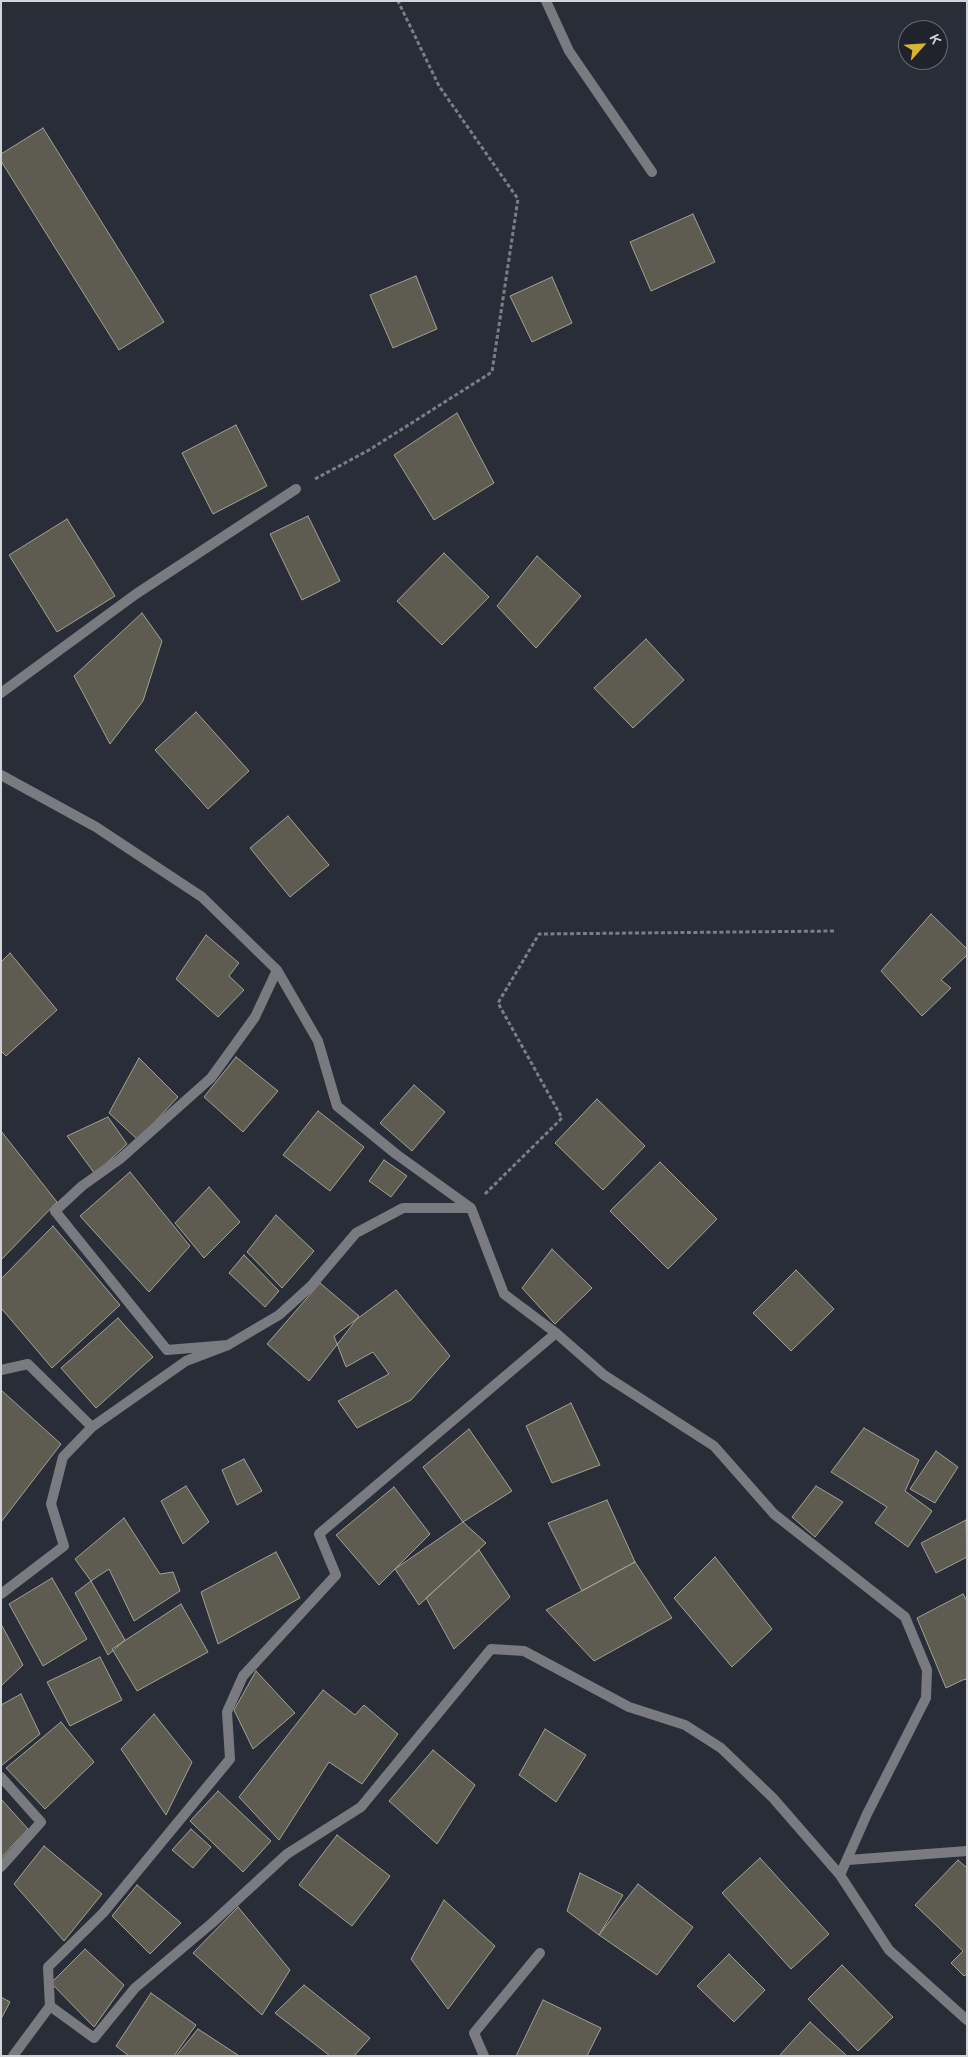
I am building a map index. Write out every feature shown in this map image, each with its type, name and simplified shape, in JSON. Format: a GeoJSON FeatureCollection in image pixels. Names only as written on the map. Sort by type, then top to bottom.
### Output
{"type":"FeatureCollection","features":[{"type":"Feature","properties":{"kind":"street"},"geometry":{"type":"LineString","coordinates":[[546,1],[568,51],[652,172]]}},
{"type":"Feature","properties":{"kind":"street"},"geometry":{"type":"LineString","coordinates":[[1,692],[136,594],[296,489]]}},
{"type":"Feature","properties":{"kind":"street"},"geometry":{"type":"LineString","coordinates":[[1,775],[96,828],[202,897],[277,970],[318,1041],[337,1106],[396,1154],[471,1208],[504,1294],[556,1333],[604,1375],[714,1446],[774,1514],[905,1617],[928,1670],[926,1698],[867,1814],[840,1875]]}},
{"type":"Feature","properties":{"kind":"street"},"geometry":{"type":"LineString","coordinates":[[228,1345],[167,1350],[55,1211],[82,1186],[120,1159],[211,1078],[255,1017],[277,970]]}},
{"type":"Feature","properties":{"kind":"street"},"geometry":{"type":"LineString","coordinates":[[1,1594],[64,1546],[51,1504],[63,1457],[92,1427],[186,1360],[228,1345],[279,1315],[310,1286],[356,1233],[403,1208],[471,1208]]}},
{"type":"Feature","properties":{"kind":"street"},"geometry":{"type":"LineString","coordinates":[[13,2056],[50,2006],[48,1966],[103,1913],[230,1759],[227,1712],[243,1676],[336,1575],[319,1534],[556,1333]]}},
{"type":"Feature","properties":{"kind":"street"},"geometry":{"type":"LineString","coordinates":[[1,1370],[28,1364],[92,1427]]}},
{"type":"Feature","properties":{"kind":"street"},"geometry":{"type":"LineString","coordinates":[[50,2006],[94,2038],[135,1988],[287,1854],[360,1807],[491,1649],[524,1651],[629,1707],[685,1725],[721,1748],[773,1798],[840,1875],[889,1950],[967,2020]]}},
{"type":"Feature","properties":{"kind":"street"},"geometry":{"type":"LineString","coordinates":[[1,1777],[41,1822],[1,1867]]}},
{"type":"Feature","properties":{"kind":"street"},"geometry":{"type":"LineString","coordinates":[[848,1860],[967,1851]]}},
{"type":"Feature","properties":{"kind":"street"},"geometry":{"type":"LineString","coordinates":[[484,2056],[474,2033],[540,1953]]}},
{"type":"Feature","properties":{"kind":"path"},"geometry":{"type":"LineString","coordinates":[[296,489],[369,450],[492,372],[518,199],[439,86],[398,1]]}},
{"type":"Feature","properties":{"kind":"path"},"geometry":{"type":"LineString","coordinates":[[471,1208],[562,1118],[498,1003],[538,934],[834,931]]}},
{"type":"Feature","properties":{"kind":"building"},"geometry":{"type":"Polygon","coordinates":[[[43,128],[164,322],[119,350],[1,161],[1,154],[43,128]]]}},
{"type":"Feature","properties":{"kind":"building"},"geometry":{"type":"Polygon","coordinates":[[[693,214],[715,262],[651,291],[630,242],[693,214]]]}},
{"type":"Feature","properties":{"kind":"building"},"geometry":{"type":"Polygon","coordinates":[[[416,276],[437,329],[393,348],[370,295],[416,276]]]}},
{"type":"Feature","properties":{"kind":"building"},"geometry":{"type":"Polygon","coordinates":[[[552,277],[572,323],[532,342],[510,296],[552,277]]]}},
{"type":"Feature","properties":{"kind":"building"},"geometry":{"type":"Polygon","coordinates":[[[457,413],[494,483],[434,520],[394,455],[457,413]]]}},
{"type":"Feature","properties":{"kind":"building"},"geometry":{"type":"Polygon","coordinates":[[[236,425],[267,486],[213,514],[182,453],[236,425]]]}},
{"type":"Feature","properties":{"kind":"building"},"geometry":{"type":"Polygon","coordinates":[[[308,516],[340,581],[302,600],[270,534],[308,516]]]}},
{"type":"Feature","properties":{"kind":"building"},"geometry":{"type":"Polygon","coordinates":[[[67,519],[115,596],[57,632],[9,555],[67,519]]]}},
{"type":"Feature","properties":{"kind":"building"},"geometry":{"type":"Polygon","coordinates":[[[444,553],[489,597],[442,645],[397,601],[444,553]]]}},
{"type":"Feature","properties":{"kind":"building"},"geometry":{"type":"Polygon","coordinates":[[[537,556],[581,596],[536,648],[497,606],[537,556]]]}},
{"type":"Feature","properties":{"kind":"building"},"geometry":{"type":"Polygon","coordinates":[[[142,613],[162,641],[143,701],[110,744],[74,676],[142,613]]]}},
{"type":"Feature","properties":{"kind":"building"},"geometry":{"type":"Polygon","coordinates":[[[646,639],[684,680],[633,728],[594,688],[646,639]]]}},
{"type":"Feature","properties":{"kind":"building"},"geometry":{"type":"Polygon","coordinates":[[[196,712],[249,771],[208,809],[155,750],[196,712]]]}},
{"type":"Feature","properties":{"kind":"building"},"geometry":{"type":"Polygon","coordinates":[[[288,816],[329,865],[290,897],[250,848],[288,816]]]}},
{"type":"Feature","properties":{"kind":"building"},"geometry":{"type":"Polygon","coordinates":[[[931,914],[967,949],[967,955],[941,980],[951,988],[922,1016],[881,971],[931,914]]]}},
{"type":"Feature","properties":{"kind":"building"},"geometry":{"type":"Polygon","coordinates":[[[206,935],[239,963],[229,976],[244,990],[218,1017],[176,979],[206,935]]]}},
{"type":"Feature","properties":{"kind":"building"},"geometry":{"type":"Polygon","coordinates":[[[10,953],[57,1010],[6,1056],[1,1051],[1,962],[10,953]]]}},
{"type":"Feature","properties":{"kind":"building"},"geometry":{"type":"Polygon","coordinates":[[[236,1057],[278,1091],[243,1132],[204,1097],[236,1057]]]}},
{"type":"Feature","properties":{"kind":"building"},"geometry":{"type":"Polygon","coordinates":[[[139,1058],[178,1097],[138,1140],[109,1113],[139,1058]]]}},
{"type":"Feature","properties":{"kind":"building"},"geometry":{"type":"Polygon","coordinates":[[[414,1085],[445,1112],[412,1151],[380,1123],[414,1085]]]}},
{"type":"Feature","properties":{"kind":"building"},"geometry":{"type":"Polygon","coordinates":[[[597,1099],[645,1146],[603,1190],[555,1143],[597,1099]]]}},
{"type":"Feature","properties":{"kind":"building"},"geometry":{"type":"Polygon","coordinates":[[[318,1111],[364,1147],[330,1191],[283,1155],[318,1111]]]}},
{"type":"Feature","properties":{"kind":"building"},"geometry":{"type":"Polygon","coordinates":[[[108,1117],[127,1144],[95,1174],[67,1136],[108,1117]]]}},
{"type":"Feature","properties":{"kind":"building"},"geometry":{"type":"Polygon","coordinates":[[[1,1131],[57,1202],[1,1260],[1,1131]]]}},
{"type":"Feature","properties":{"kind":"building"},"geometry":{"type":"Polygon","coordinates":[[[384,1160],[407,1176],[391,1197],[369,1181],[384,1160]]]}},
{"type":"Feature","properties":{"kind":"building"},"geometry":{"type":"Polygon","coordinates":[[[660,1162],[717,1219],[668,1269],[610,1211],[660,1162]]]}},
{"type":"Feature","properties":{"kind":"building"},"geometry":{"type":"Polygon","coordinates":[[[130,1172],[190,1246],[149,1292],[80,1216],[130,1172]]]}},
{"type":"Feature","properties":{"kind":"building"},"geometry":{"type":"Polygon","coordinates":[[[209,1187],[240,1222],[204,1258],[175,1223],[209,1187]]]}},
{"type":"Feature","properties":{"kind":"building"},"geometry":{"type":"Polygon","coordinates":[[[276,1215],[314,1251],[282,1288],[247,1252],[276,1215]]]}},
{"type":"Feature","properties":{"kind":"building"},"geometry":{"type":"Polygon","coordinates":[[[53,1226],[120,1305],[52,1368],[1,1308],[1,1279],[53,1226]]]}},
{"type":"Feature","properties":{"kind":"building"},"geometry":{"type":"Polygon","coordinates":[[[552,1249],[592,1288],[555,1324],[522,1288],[552,1249]]]}},
{"type":"Feature","properties":{"kind":"building"},"geometry":{"type":"Polygon","coordinates":[[[244,1255],[279,1291],[265,1307],[229,1273],[244,1255]]]}},
{"type":"Feature","properties":{"kind":"building"},"geometry":{"type":"Polygon","coordinates":[[[796,1270],[834,1309],[791,1351],[753,1313],[796,1270]]]}},
{"type":"Feature","properties":{"kind":"building"},"geometry":{"type":"Polygon","coordinates":[[[320,1283],[359,1316],[309,1381],[267,1344],[320,1283]]]}},
{"type":"Feature","properties":{"kind":"building"},"geometry":{"type":"Polygon","coordinates":[[[396,1290],[450,1356],[411,1400],[357,1428],[338,1401],[389,1374],[373,1352],[346,1367],[334,1336],[396,1290]]]}},
{"type":"Feature","properties":{"kind":"building"},"geometry":{"type":"Polygon","coordinates":[[[118,1318],[153,1357],[96,1408],[61,1368],[118,1318]]]}},
{"type":"Feature","properties":{"kind":"building"},"geometry":{"type":"Polygon","coordinates":[[[1,1390],[61,1444],[1,1522],[1,1390]]]}},
{"type":"Feature","properties":{"kind":"building"},"geometry":{"type":"Polygon","coordinates":[[[571,1403],[600,1465],[552,1483],[526,1426],[571,1403]]]}},
{"type":"Feature","properties":{"kind":"building"},"geometry":{"type":"Polygon","coordinates":[[[864,1428],[919,1460],[905,1491],[932,1511],[908,1547],[875,1523],[887,1507],[831,1472],[864,1428]]]}},
{"type":"Feature","properties":{"kind":"building"},"geometry":{"type":"Polygon","coordinates":[[[469,1429],[512,1491],[463,1522],[423,1467],[469,1429]]]}},
{"type":"Feature","properties":{"kind":"building"},"geometry":{"type":"Polygon","coordinates":[[[936,1451],[958,1467],[935,1503],[910,1489],[936,1451]]]}},
{"type":"Feature","properties":{"kind":"building"},"geometry":{"type":"Polygon","coordinates":[[[244,1459],[262,1491],[237,1505],[222,1470],[244,1459]]]}},
{"type":"Feature","properties":{"kind":"building"},"geometry":{"type":"Polygon","coordinates":[[[186,1486],[209,1522],[183,1544],[161,1501],[186,1486]]]}},
{"type":"Feature","properties":{"kind":"building"},"geometry":{"type":"Polygon","coordinates":[[[816,1486],[843,1502],[815,1537],[792,1517],[816,1486]]]}},
{"type":"Feature","properties":{"kind":"building"},"geometry":{"type":"Polygon","coordinates":[[[394,1487],[430,1534],[379,1585],[336,1535],[394,1487]]]}},
{"type":"Feature","properties":{"kind":"building"},"geometry":{"type":"Polygon","coordinates":[[[607,1500],[635,1562],[582,1591],[548,1523],[607,1500]]]}},
{"type":"Feature","properties":{"kind":"building"},"geometry":{"type":"Polygon","coordinates":[[[124,1518],[160,1574],[173,1572],[180,1591],[134,1621],[109,1569],[91,1581],[75,1559],[124,1518]]]}},
{"type":"Feature","properties":{"kind":"building"},"geometry":{"type":"Polygon","coordinates":[[[966,1520],[967,1557],[936,1573],[921,1543],[966,1520]]]}},
{"type":"Feature","properties":{"kind":"building"},"geometry":{"type":"Polygon","coordinates":[[[463,1522],[486,1543],[419,1605],[395,1569],[463,1522]]]}},
{"type":"Feature","properties":{"kind":"building"},"geometry":{"type":"Polygon","coordinates":[[[479,1550],[510,1597],[454,1649],[426,1598],[479,1550]]]}},
{"type":"Feature","properties":{"kind":"building"},"geometry":{"type":"Polygon","coordinates":[[[276,1552],[300,1598],[218,1644],[201,1592],[276,1552]]]}},
{"type":"Feature","properties":{"kind":"building"},"geometry":{"type":"Polygon","coordinates":[[[715,1557],[772,1629],[732,1667],[674,1598],[715,1557]]]}},
{"type":"Feature","properties":{"kind":"building"},"geometry":{"type":"Polygon","coordinates":[[[635,1562],[672,1618],[594,1661],[546,1610],[635,1562]]]}},
{"type":"Feature","properties":{"kind":"building"},"geometry":{"type":"Polygon","coordinates":[[[52,1578],[87,1639],[43,1666],[9,1604],[52,1578]]]}},
{"type":"Feature","properties":{"kind":"building"},"geometry":{"type":"Polygon","coordinates":[[[91,1581],[125,1640],[108,1655],[75,1593],[91,1581]]]}},
{"type":"Feature","properties":{"kind":"building"},"geometry":{"type":"Polygon","coordinates":[[[963,1594],[967,1601],[967,1681],[965,1679],[946,1688],[917,1618],[963,1594]]]}},
{"type":"Feature","properties":{"kind":"building"},"geometry":{"type":"Polygon","coordinates":[[[181,1604],[208,1652],[137,1691],[112,1649],[181,1604]]]}},
{"type":"Feature","properties":{"kind":"building"},"geometry":{"type":"Polygon","coordinates":[[[1,1624],[23,1665],[1,1686],[1,1624]]]}},
{"type":"Feature","properties":{"kind":"building"},"geometry":{"type":"Polygon","coordinates":[[[100,1657],[122,1700],[70,1726],[47,1682],[100,1657]]]}},
{"type":"Feature","properties":{"kind":"building"},"geometry":{"type":"Polygon","coordinates":[[[256,1671],[295,1713],[253,1749],[234,1710],[256,1671]]]}},
{"type":"Feature","properties":{"kind":"building"},"geometry":{"type":"Polygon","coordinates":[[[323,1690],[355,1715],[364,1705],[398,1734],[362,1784],[329,1762],[279,1840],[239,1797],[323,1690]]]}},
{"type":"Feature","properties":{"kind":"building"},"geometry":{"type":"Polygon","coordinates":[[[21,1694],[40,1734],[1,1766],[1,1705],[21,1694]]]}},
{"type":"Feature","properties":{"kind":"building"},"geometry":{"type":"Polygon","coordinates":[[[154,1714],[192,1762],[166,1815],[121,1749],[154,1714]]]}},
{"type":"Feature","properties":{"kind":"building"},"geometry":{"type":"Polygon","coordinates":[[[61,1722],[94,1762],[45,1809],[6,1768],[61,1722]]]}},
{"type":"Feature","properties":{"kind":"building"},"geometry":{"type":"Polygon","coordinates":[[[545,1729],[586,1755],[556,1802],[519,1775],[545,1729]]]}},
{"type":"Feature","properties":{"kind":"building"},"geometry":{"type":"Polygon","coordinates":[[[433,1750],[475,1785],[437,1844],[389,1801],[433,1750]]]}},
{"type":"Feature","properties":{"kind":"building"},"geometry":{"type":"Polygon","coordinates":[[[218,1791],[271,1841],[243,1872],[190,1821],[218,1791]]]}},
{"type":"Feature","properties":{"kind":"building"},"geometry":{"type":"Polygon","coordinates":[[[1,1799],[28,1829],[1,1858],[1,1799]]]}},
{"type":"Feature","properties":{"kind":"building"},"geometry":{"type":"Polygon","coordinates":[[[191,1829],[211,1847],[193,1868],[172,1850],[191,1829]]]}},
{"type":"Feature","properties":{"kind":"building"},"geometry":{"type":"Polygon","coordinates":[[[337,1835],[390,1876],[352,1926],[299,1885],[337,1835]]]}},
{"type":"Feature","properties":{"kind":"building"},"geometry":{"type":"Polygon","coordinates":[[[44,1846],[102,1894],[64,1941],[14,1884],[44,1846]]]}},
{"type":"Feature","properties":{"kind":"building"},"geometry":{"type":"Polygon","coordinates":[[[760,1858],[829,1934],[791,1969],[722,1893],[760,1858]]]}},
{"type":"Feature","properties":{"kind":"building"},"geometry":{"type":"Polygon","coordinates":[[[958,1860],[967,1868],[967,1974],[964,1976],[951,1963],[963,1951],[915,1905],[958,1860]]]}},
{"type":"Feature","properties":{"kind":"building"},"geometry":{"type":"Polygon","coordinates":[[[580,1873],[623,1895],[599,1935],[567,1911],[580,1873]]]}},
{"type":"Feature","properties":{"kind":"building"},"geometry":{"type":"Polygon","coordinates":[[[638,1884],[693,1927],[657,1975],[599,1935],[638,1884]]]}},
{"type":"Feature","properties":{"kind":"building"},"geometry":{"type":"Polygon","coordinates":[[[137,1885],[181,1923],[150,1954],[112,1916],[137,1885]]]}},
{"type":"Feature","properties":{"kind":"building"},"geometry":{"type":"Polygon","coordinates":[[[444,1900],[495,1946],[448,2009],[411,1959],[444,1900]]]}},
{"type":"Feature","properties":{"kind":"building"},"geometry":{"type":"Polygon","coordinates":[[[238,1907],[290,1970],[262,2015],[193,1953],[238,1907]]]}},
{"type":"Feature","properties":{"kind":"building"},"geometry":{"type":"Polygon","coordinates":[[[85,1949],[124,1985],[94,2027],[51,1983],[85,1949]]]}},
{"type":"Feature","properties":{"kind":"building"},"geometry":{"type":"Polygon","coordinates":[[[729,1954],[765,1990],[734,2022],[697,1986],[729,1954]]]}},
{"type":"Feature","properties":{"kind":"building"},"geometry":{"type":"Polygon","coordinates":[[[842,1965],[893,2017],[858,2051],[808,1999],[842,1965]]]}},
{"type":"Feature","properties":{"kind":"building"},"geometry":{"type":"Polygon","coordinates":[[[304,1985],[370,2038],[354,2056],[330,2056],[275,2013],[304,1985]]]}},
{"type":"Feature","properties":{"kind":"building"},"geometry":{"type":"Polygon","coordinates":[[[151,1993],[196,2025],[174,2056],[129,2056],[116,2046],[151,1993]]]}},
{"type":"Feature","properties":{"kind":"building"},"geometry":{"type":"Polygon","coordinates":[[[1,1997],[10,2002],[1,2019],[1,1997]]]}},
{"type":"Feature","properties":{"kind":"building"},"geometry":{"type":"Polygon","coordinates":[[[543,2000],[601,2028],[587,2056],[516,2056],[543,2000]]]}},
{"type":"Feature","properties":{"kind":"building"},"geometry":{"type":"Polygon","coordinates":[[[810,2022],[846,2055],[846,2056],[779,2056],[810,2022]]]}},
{"type":"Feature","properties":{"kind":"building"},"geometry":{"type":"Polygon","coordinates":[[[198,2029],[238,2055],[176,2056],[198,2029]]]}}]}
